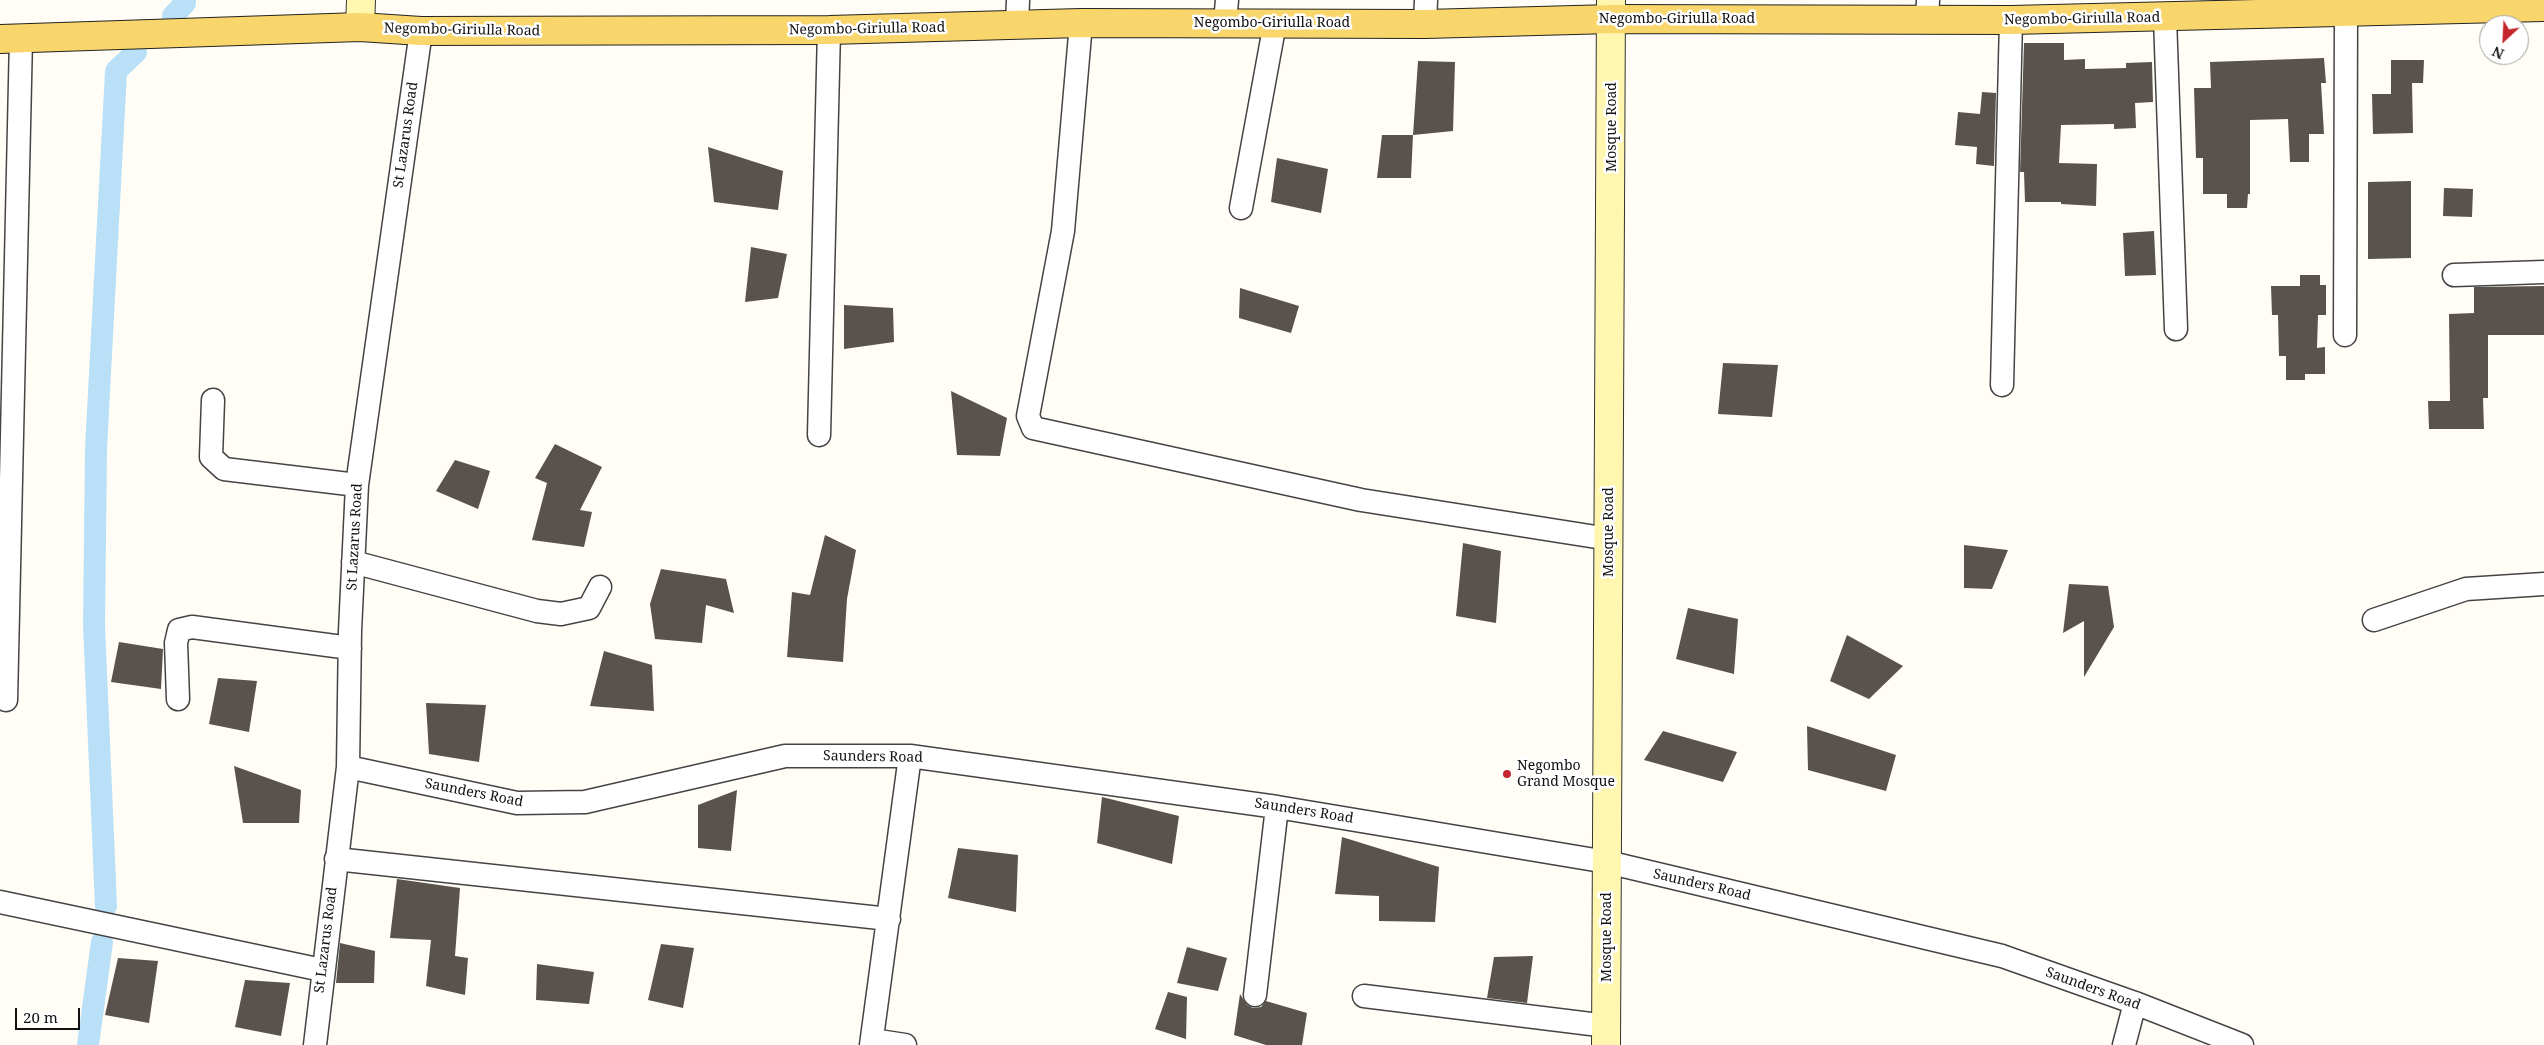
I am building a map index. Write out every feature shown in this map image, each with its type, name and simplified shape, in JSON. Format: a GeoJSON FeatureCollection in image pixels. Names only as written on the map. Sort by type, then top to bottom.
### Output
{"type":"FeatureCollection","features":[{"type":"Feature","properties":{"kind":"main road","name":"Negombo-Giriulla Road"},"geometry":{"type":"LineString","coordinates":[[11,39],[360,27],[421,31],[829,30],[1018,13],[1081,23],[1226,11],[1275,23],[1426,12],[1928,10],[2011,20],[2165,18],[2544,7]]}},
{"type":"Feature","properties":{"kind":"street"},"geometry":{"type":"LineString","coordinates":[[360,27],[361,0]]}},
{"type":"Feature","properties":{"kind":"street","name":"Mosque Road"},"geometry":{"type":"LineString","coordinates":[[1606,1035],[1611,10]]}},
{"type":"Feature","properties":{"kind":"street"},"geometry":{"type":"LineString","coordinates":[[2345,336],[2346,13]]}},
{"type":"Feature","properties":{"kind":"street"},"geometry":{"type":"LineString","coordinates":[[2165,18],[2176,329]]}},
{"type":"Feature","properties":{"kind":"street"},"geometry":{"type":"LineString","coordinates":[[2002,385],[2011,20]]}},
{"type":"Feature","properties":{"kind":"street"},"geometry":{"type":"LineString","coordinates":[[1081,23],[1063,230],[1028,416],[1033,428],[1361,500],[1609,539]]}},
{"type":"Feature","properties":{"kind":"street"},"geometry":{"type":"LineString","coordinates":[[1241,208],[1275,23]]}},
{"type":"Feature","properties":{"kind":"street"},"geometry":{"type":"LineString","coordinates":[[819,435],[829,30]]}},
{"type":"Feature","properties":{"kind":"street","name":"St Lazarus Road"},"geometry":{"type":"LineString","coordinates":[[315,1045],[322,970],[348,767],[350,648],[357,486],[421,31]]}},
{"type":"Feature","properties":{"kind":"street"},"geometry":{"type":"LineString","coordinates":[[6,700],[11,39]]}},
{"type":"Feature","properties":{"kind":"street"},"geometry":{"type":"LineString","coordinates":[[2454,275],[2544,272]]}},
{"type":"Feature","properties":{"kind":"street"},"geometry":{"type":"LineString","coordinates":[[213,400],[211,457],[224,469],[357,486]]}},
{"type":"Feature","properties":{"kind":"street"},"geometry":{"type":"LineString","coordinates":[[353,562],[537,611],[561,614],[589,608],[600,587]]}},
{"type":"Feature","properties":{"kind":"street"},"geometry":{"type":"LineString","coordinates":[[2374,620],[2466,589],[2544,584]]}},
{"type":"Feature","properties":{"kind":"street"},"geometry":{"type":"LineString","coordinates":[[178,699],[176,643],[180,630],[192,627],[350,648]]}},
{"type":"Feature","properties":{"kind":"street","name":"Saunders Road"},"geometry":{"type":"LineString","coordinates":[[348,767],[517,803],[585,802],[785,756],[910,756],[1278,806],[1607,862],[2002,956],[2135,1003],[2242,1045]]}},
{"type":"Feature","properties":{"kind":"street"},"geometry":{"type":"LineString","coordinates":[[904,1045],[872,1043],[910,756]]}},
{"type":"Feature","properties":{"kind":"street"},"geometry":{"type":"LineString","coordinates":[[1255,996],[1278,806]]}},
{"type":"Feature","properties":{"kind":"street"},"geometry":{"type":"LineString","coordinates":[[336,859],[889,919]]}},
{"type":"Feature","properties":{"kind":"street"},"geometry":{"type":"LineString","coordinates":[[0,902],[322,970]]}},
{"type":"Feature","properties":{"kind":"street"},"geometry":{"type":"LineString","coordinates":[[1364,996],[1606,1035]]}},
{"type":"Feature","properties":{"kind":"street"},"geometry":{"type":"LineString","coordinates":[[2124,1045],[2135,1003]]}},
{"type":"Feature","properties":{"kind":"building"},"geometry":{"type":"Polygon","coordinates":[[[2024,43],[2064,43],[2064,60],[2085,59],[2085,69],[2126,68],[2126,63],[2152,62],[2153,102],[2135,103],[2136,128],[2114,129],[2114,124],[2061,125],[2059,163],[2097,164],[2096,206],[2061,204],[2061,202],[2025,202],[2024,172],[2020,172],[2024,43]]]}},
{"type":"Feature","properties":{"kind":"building"},"geometry":{"type":"Polygon","coordinates":[[[2324,58],[2326,83],[2321,83],[2324,134],[2309,134],[2309,162],[2290,162],[2288,119],[2250,120],[2250,194],[2248,194],[2247,208],[2227,208],[2227,194],[2203,194],[2203,158],[2196,158],[2194,88],[2211,88],[2210,62],[2324,58]]]}},
{"type":"Feature","properties":{"kind":"building"},"geometry":{"type":"Polygon","coordinates":[[[2391,60],[2424,60],[2423,83],[2412,83],[2413,133],[2373,134],[2372,94],[2391,94],[2391,60]]]}},
{"type":"Feature","properties":{"kind":"building"},"geometry":{"type":"Polygon","coordinates":[[[1418,61],[1455,62],[1453,131],[1413,135],[1418,61]]]}},
{"type":"Feature","properties":{"kind":"building"},"geometry":{"type":"Polygon","coordinates":[[[1982,92],[1996,93],[1994,166],[1976,164],[1977,147],[1955,145],[1958,112],[1980,114],[1982,92]]]}},
{"type":"Feature","properties":{"kind":"building"},"geometry":{"type":"Polygon","coordinates":[[[1382,135],[1413,135],[1411,178],[1377,178],[1382,135]]]}},
{"type":"Feature","properties":{"kind":"building"},"geometry":{"type":"Polygon","coordinates":[[[708,147],[783,171],[778,210],[714,202],[708,147]]]}},
{"type":"Feature","properties":{"kind":"building"},"geometry":{"type":"Polygon","coordinates":[[[1277,158],[1328,169],[1321,213],[1271,202],[1277,158]]]}},
{"type":"Feature","properties":{"kind":"building"},"geometry":{"type":"Polygon","coordinates":[[[2411,181],[2411,258],[2368,259],[2368,182],[2411,181]]]}},
{"type":"Feature","properties":{"kind":"building"},"geometry":{"type":"Polygon","coordinates":[[[2444,188],[2473,189],[2472,217],[2443,216],[2444,188]]]}},
{"type":"Feature","properties":{"kind":"building"},"geometry":{"type":"Polygon","coordinates":[[[2154,231],[2156,275],[2125,276],[2123,233],[2154,231]]]}},
{"type":"Feature","properties":{"kind":"building"},"geometry":{"type":"Polygon","coordinates":[[[751,247],[787,254],[778,298],[745,302],[751,247]]]}},
{"type":"Feature","properties":{"kind":"building"},"geometry":{"type":"Polygon","coordinates":[[[2300,275],[2320,275],[2320,285],[2326,285],[2326,315],[2318,315],[2317,348],[2325,347],[2325,374],[2305,374],[2305,380],[2286,380],[2286,356],[2279,356],[2278,315],[2272,315],[2271,286],[2300,286],[2300,275]]]}},
{"type":"Feature","properties":{"kind":"building"},"geometry":{"type":"Polygon","coordinates":[[[2544,286],[2544,335],[2488,335],[2488,398],[2483,398],[2484,429],[2429,429],[2428,401],[2450,401],[2449,314],[2474,313],[2474,287],[2544,286]]]}},
{"type":"Feature","properties":{"kind":"building"},"geometry":{"type":"Polygon","coordinates":[[[1240,288],[1299,306],[1291,333],[1239,318],[1240,288]]]}},
{"type":"Feature","properties":{"kind":"building"},"geometry":{"type":"Polygon","coordinates":[[[844,305],[893,308],[894,342],[844,349],[844,305]]]}},
{"type":"Feature","properties":{"kind":"building"},"geometry":{"type":"Polygon","coordinates":[[[1723,363],[1778,365],[1772,417],[1718,414],[1723,363]]]}},
{"type":"Feature","properties":{"kind":"building"},"geometry":{"type":"Polygon","coordinates":[[[951,391],[1007,418],[1000,456],[957,455],[951,391]]]}},
{"type":"Feature","properties":{"kind":"building"},"geometry":{"type":"Polygon","coordinates":[[[555,444],[602,467],[580,510],[592,512],[584,547],[532,540],[547,483],[535,478],[555,444]]]}},
{"type":"Feature","properties":{"kind":"building"},"geometry":{"type":"Polygon","coordinates":[[[455,460],[490,471],[478,509],[436,491],[455,460]]]}},
{"type":"Feature","properties":{"kind":"building"},"geometry":{"type":"Polygon","coordinates":[[[825,535],[856,550],[847,599],[843,662],[787,657],[792,592],[810,595],[825,535]]]}},
{"type":"Feature","properties":{"kind":"building"},"geometry":{"type":"Polygon","coordinates":[[[1463,543],[1501,551],[1496,623],[1456,616],[1463,543]]]}},
{"type":"Feature","properties":{"kind":"building"},"geometry":{"type":"Polygon","coordinates":[[[1964,545],[2008,550],[1992,589],[1964,588],[1964,545]]]}},
{"type":"Feature","properties":{"kind":"building"},"geometry":{"type":"Polygon","coordinates":[[[661,569],[726,579],[734,613],[706,605],[702,643],[655,639],[650,604],[661,569]]]}},
{"type":"Feature","properties":{"kind":"building"},"geometry":{"type":"Polygon","coordinates":[[[2069,584],[2108,586],[2114,627],[2084,677],[2084,621],[2063,633],[2069,584]]]}},
{"type":"Feature","properties":{"kind":"building"},"geometry":{"type":"Polygon","coordinates":[[[1688,608],[1738,619],[1734,674],[1676,659],[1688,608]]]}},
{"type":"Feature","properties":{"kind":"building"},"geometry":{"type":"Polygon","coordinates":[[[1847,635],[1903,666],[1869,699],[1830,681],[1847,635]]]}},
{"type":"Feature","properties":{"kind":"building"},"geometry":{"type":"Polygon","coordinates":[[[119,642],[163,649],[161,689],[111,682],[119,642]]]}},
{"type":"Feature","properties":{"kind":"building"},"geometry":{"type":"Polygon","coordinates":[[[604,651],[652,665],[654,711],[590,706],[604,651]]]}},
{"type":"Feature","properties":{"kind":"building"},"geometry":{"type":"Polygon","coordinates":[[[218,678],[257,681],[249,732],[209,724],[218,678]]]}},
{"type":"Feature","properties":{"kind":"building"},"geometry":{"type":"Polygon","coordinates":[[[426,703],[486,705],[479,762],[429,754],[426,703]]]}},
{"type":"Feature","properties":{"kind":"building"},"geometry":{"type":"Polygon","coordinates":[[[1807,726],[1896,755],[1886,791],[1808,770],[1807,726]]]}},
{"type":"Feature","properties":{"kind":"building"},"geometry":{"type":"Polygon","coordinates":[[[1663,731],[1737,752],[1723,782],[1644,760],[1663,731]]]}},
{"type":"Feature","properties":{"kind":"building"},"geometry":{"type":"Polygon","coordinates":[[[234,766],[301,790],[299,823],[243,823],[234,766]]]}},
{"type":"Feature","properties":{"kind":"building"},"geometry":{"type":"Polygon","coordinates":[[[737,790],[731,851],[698,848],[698,805],[737,790]]]}},
{"type":"Feature","properties":{"kind":"building"},"geometry":{"type":"Polygon","coordinates":[[[1102,797],[1179,816],[1172,864],[1097,843],[1102,797]]]}},
{"type":"Feature","properties":{"kind":"building"},"geometry":{"type":"Polygon","coordinates":[[[1342,837],[1439,867],[1435,922],[1379,921],[1379,896],[1335,894],[1342,837]]]}},
{"type":"Feature","properties":{"kind":"building"},"geometry":{"type":"Polygon","coordinates":[[[958,848],[1018,855],[1016,912],[948,898],[958,848]]]}},
{"type":"Feature","properties":{"kind":"building"},"geometry":{"type":"Polygon","coordinates":[[[397,879],[460,888],[455,956],[468,958],[465,995],[426,986],[431,940],[390,938],[397,879]]]}},
{"type":"Feature","properties":{"kind":"building"},"geometry":{"type":"Polygon","coordinates":[[[340,943],[375,951],[374,983],[336,983],[340,943]]]}},
{"type":"Feature","properties":{"kind":"building"},"geometry":{"type":"Polygon","coordinates":[[[661,944],[694,948],[683,1008],[648,1000],[661,944]]]}},
{"type":"Feature","properties":{"kind":"building"},"geometry":{"type":"Polygon","coordinates":[[[1187,947],[1227,958],[1218,991],[1177,983],[1187,947]]]}},
{"type":"Feature","properties":{"kind":"building"},"geometry":{"type":"Polygon","coordinates":[[[1533,956],[1527,1003],[1487,998],[1494,957],[1533,956]]]}},
{"type":"Feature","properties":{"kind":"building"},"geometry":{"type":"Polygon","coordinates":[[[118,958],[158,961],[149,1023],[105,1015],[118,958]]]}},
{"type":"Feature","properties":{"kind":"building"},"geometry":{"type":"Polygon","coordinates":[[[537,964],[594,972],[589,1004],[536,1000],[537,964]]]}},
{"type":"Feature","properties":{"kind":"building"},"geometry":{"type":"Polygon","coordinates":[[[245,980],[290,983],[281,1036],[235,1027],[245,980]]]}},
{"type":"Feature","properties":{"kind":"building"},"geometry":{"type":"Polygon","coordinates":[[[1168,992],[1187,997],[1186,1039],[1155,1029],[1168,992]]]}},
{"type":"Feature","properties":{"kind":"building"},"geometry":{"type":"Polygon","coordinates":[[[1240,994],[1247,1005],[1253,1008],[1261,1007],[1266,1001],[1307,1013],[1302,1045],[1266,1045],[1234,1035],[1240,994]]]}},
{"type":"Feature","properties":{"kind":"waterway"},"geometry":{"type":"LineString","coordinates":[[173,16],[185,3],[185,0]]}},
{"type":"Feature","properties":{"kind":"waterway"},"geometry":{"type":"LineString","coordinates":[[106,906],[94,625],[96,449],[116,71],[136,52]]}},
{"type":"Feature","properties":{"kind":"waterway"},"geometry":{"type":"LineString","coordinates":[[88,1045],[102,942]]}},
{"type":"Feature","properties":{"kind":"place","name":"Negombo Grand Mosque"},"geometry":{"type":"Point","coordinates":[1507,774]}}]}
